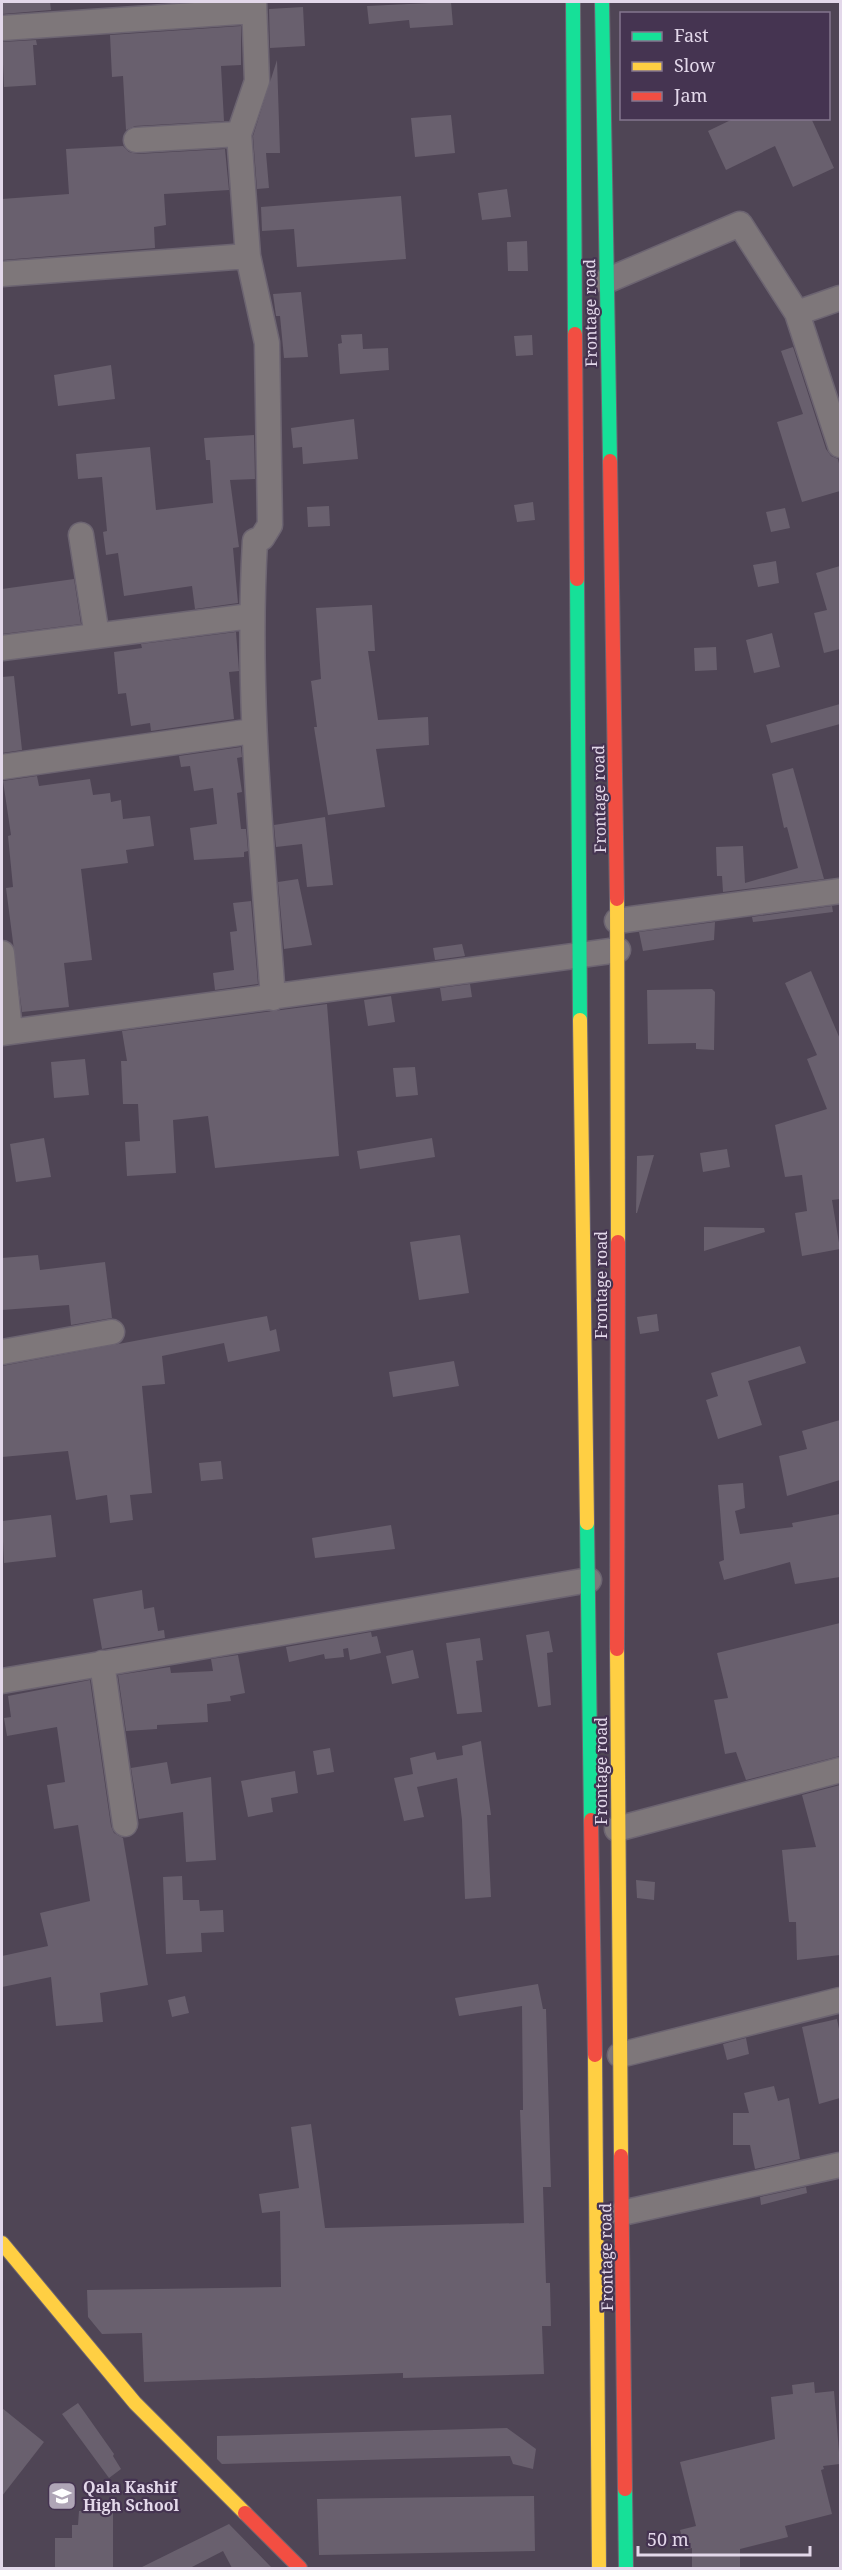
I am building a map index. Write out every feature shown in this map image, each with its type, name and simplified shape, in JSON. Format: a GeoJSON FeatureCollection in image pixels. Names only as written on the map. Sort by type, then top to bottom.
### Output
{"type":"FeatureCollection","features":[{"type":"Feature","properties":{"kind":"main road"},"geometry":{"type":"LineString","coordinates":[[573,2],[593,263],[579,954],[589,1580],[599,2568]]}},
{"type":"Feature","properties":{"kind":"main road","name":"Frontage road"},"geometry":{"type":"LineString","coordinates":[[602,2],[593,263],[618,950],[618,1829],[626,2568]]}},
{"type":"Feature","properties":{"kind":"main road"},"geometry":{"type":"LineString","coordinates":[[2,2243],[135,2403],[300,2568]]}},
{"type":"Feature","properties":{"kind":"street"},"geometry":{"type":"LineString","coordinates":[[2,28],[254,6],[257,81],[239,134],[248,256],[267,343],[270,525],[262,538],[255,541],[251,616],[254,730],[273,998]]}},
{"type":"Feature","properties":{"kind":"street"},"geometry":{"type":"LineString","coordinates":[[136,140],[239,134]]}},
{"type":"Feature","properties":{"kind":"street"},"geometry":{"type":"LineString","coordinates":[[593,263],[740,224],[797,313],[840,445]]}},
{"type":"Feature","properties":{"kind":"street"},"geometry":{"type":"LineString","coordinates":[[2,274],[248,256]]}},
{"type":"Feature","properties":{"kind":"street"},"geometry":{"type":"LineString","coordinates":[[797,313],[840,298]]}},
{"type":"Feature","properties":{"kind":"street"},"geometry":{"type":"LineString","coordinates":[[81,536],[97,636]]}},
{"type":"Feature","properties":{"kind":"street"},"geometry":{"type":"LineString","coordinates":[[2,648],[251,616]]}},
{"type":"Feature","properties":{"kind":"street"},"geometry":{"type":"LineString","coordinates":[[2,767],[254,730]]}},
{"type":"Feature","properties":{"kind":"street"},"geometry":{"type":"LineString","coordinates":[[617,921],[840,891]]}},
{"type":"Feature","properties":{"kind":"street"},"geometry":{"type":"LineString","coordinates":[[2,953],[6,1033],[618,950]]}},
{"type":"Feature","properties":{"kind":"street"},"geometry":{"type":"LineString","coordinates":[[2,1352],[112,1332]]}},
{"type":"Feature","properties":{"kind":"street"},"geometry":{"type":"LineString","coordinates":[[2,1681],[589,1580]]}},
{"type":"Feature","properties":{"kind":"street"},"geometry":{"type":"LineString","coordinates":[[102,1664],[125,1824]]}},
{"type":"Feature","properties":{"kind":"street"},"geometry":{"type":"LineString","coordinates":[[618,1829],[840,1770]]}},
{"type":"Feature","properties":{"kind":"street"},"geometry":{"type":"LineString","coordinates":[[620,2055],[840,2000]]}},
{"type":"Feature","properties":{"kind":"street"},"geometry":{"type":"LineString","coordinates":[[622,2213],[840,2164]]}},
{"type":"Feature","properties":{"kind":"building"},"geometry":{"type":"Polygon","coordinates":[[[2,2],[50,2],[51,10],[2,14],[2,2]]]}},
{"type":"Feature","properties":{"kind":"building"},"geometry":{"type":"Polygon","coordinates":[[[451,2],[453,25],[410,28],[409,20],[369,24],[367,6],[451,2]]]}},
{"type":"Feature","properties":{"kind":"building"},"geometry":{"type":"Polygon","coordinates":[[[303,7],[305,46],[270,48],[269,9],[303,7]]]}},
{"type":"Feature","properties":{"kind":"building"},"geometry":{"type":"Polygon","coordinates":[[[241,26],[241,65],[221,66],[224,121],[135,126],[126,130],[123,76],[112,77],[110,35],[241,26]]]}},
{"type":"Feature","properties":{"kind":"building"},"geometry":{"type":"Polygon","coordinates":[[[36,40],[37,45],[33,45],[36,85],[4,87],[2,42],[36,40]]]}},
{"type":"Feature","properties":{"kind":"building"},"geometry":{"type":"Polygon","coordinates":[[[277,60],[280,153],[266,153],[269,188],[257,189],[253,136],[277,60]]]}},
{"type":"Feature","properties":{"kind":"building"},"geometry":{"type":"Polygon","coordinates":[[[451,115],[455,153],[415,157],[411,118],[451,115]]]}},
{"type":"Feature","properties":{"kind":"building"},"geometry":{"type":"Polygon","coordinates":[[[731,120],[812,120],[834,168],[793,187],[775,146],[726,170],[708,131],[731,120]]]}},
{"type":"Feature","properties":{"kind":"building"},"geometry":{"type":"Polygon","coordinates":[[[123,146],[129,152],[137,154],[225,149],[229,190],[164,194],[166,225],[154,227],[155,248],[2,260],[2,199],[69,194],[66,149],[123,146]]]}},
{"type":"Feature","properties":{"kind":"building"},"geometry":{"type":"Polygon","coordinates":[[[507,189],[511,217],[482,220],[478,193],[507,189]]]}},
{"type":"Feature","properties":{"kind":"building"},"geometry":{"type":"Polygon","coordinates":[[[401,196],[406,259],[297,267],[294,229],[262,231],[261,207],[401,196]]]}},
{"type":"Feature","properties":{"kind":"building"},"geometry":{"type":"Polygon","coordinates":[[[527,241],[528,271],[508,271],[507,242],[527,241]]]}},
{"type":"Feature","properties":{"kind":"building"},"geometry":{"type":"Polygon","coordinates":[[[301,292],[308,357],[284,358],[280,316],[276,316],[273,294],[301,292]]]}},
{"type":"Feature","properties":{"kind":"building"},"geometry":{"type":"Polygon","coordinates":[[[362,334],[363,349],[388,348],[389,370],[340,374],[338,344],[342,343],[341,335],[362,334]]]}},
{"type":"Feature","properties":{"kind":"building"},"geometry":{"type":"Polygon","coordinates":[[[532,335],[533,355],[516,356],[514,336],[532,335]]]}},
{"type":"Feature","properties":{"kind":"building"},"geometry":{"type":"Polygon","coordinates":[[[793,347],[826,449],[831,456],[838,459],[840,468],[840,491],[802,502],[777,422],[803,414],[781,351],[793,347]]]}},
{"type":"Feature","properties":{"kind":"building"},"geometry":{"type":"Polygon","coordinates":[[[111,365],[115,399],[58,406],[54,375],[111,365]]]}},
{"type":"Feature","properties":{"kind":"building"},"geometry":{"type":"Polygon","coordinates":[[[354,419],[358,459],[303,464],[302,447],[293,448],[291,428],[354,419]]]}},
{"type":"Feature","properties":{"kind":"building"},"geometry":{"type":"Polygon","coordinates":[[[254,435],[255,479],[230,480],[239,547],[233,548],[238,603],[195,609],[192,586],[124,596],[118,553],[106,555],[103,532],[107,531],[102,477],[78,479],[76,454],[150,447],[156,510],[213,503],[210,460],[206,460],[204,438],[254,435]]]}},
{"type":"Feature","properties":{"kind":"building"},"geometry":{"type":"Polygon","coordinates":[[[533,502],[535,520],[517,522],[514,505],[533,502]]]}},
{"type":"Feature","properties":{"kind":"building"},"geometry":{"type":"Polygon","coordinates":[[[329,506],[330,526],[308,527],[307,507],[329,506]]]}},
{"type":"Feature","properties":{"kind":"building"},"geometry":{"type":"Polygon","coordinates":[[[785,508],[790,528],[771,532],[766,512],[785,508]]]}},
{"type":"Feature","properties":{"kind":"building"},"geometry":{"type":"Polygon","coordinates":[[[776,561],[779,583],[758,587],[753,565],[776,561]]]}},
{"type":"Feature","properties":{"kind":"building"},"geometry":{"type":"Polygon","coordinates":[[[840,566],[840,649],[824,653],[814,613],[827,610],[816,573],[840,566]]]}},
{"type":"Feature","properties":{"kind":"building"},"geometry":{"type":"Polygon","coordinates":[[[74,579],[81,624],[2,634],[2,589],[74,579]]]}},
{"type":"Feature","properties":{"kind":"building"},"geometry":{"type":"Polygon","coordinates":[[[372,605],[375,651],[368,651],[378,720],[428,717],[429,745],[376,749],[385,807],[328,815],[314,727],[317,727],[311,681],[321,679],[316,608],[372,605]]]}},
{"type":"Feature","properties":{"kind":"building"},"geometry":{"type":"Polygon","coordinates":[[[236,632],[239,671],[229,672],[234,719],[151,731],[150,723],[131,726],[126,693],[118,694],[114,652],[142,648],[141,644],[236,632]]]}},
{"type":"Feature","properties":{"kind":"building"},"geometry":{"type":"Polygon","coordinates":[[[772,633],[780,667],[754,673],[746,640],[772,633]]]}},
{"type":"Feature","properties":{"kind":"building"},"geometry":{"type":"Polygon","coordinates":[[[716,647],[717,670],[695,671],[694,648],[716,647]]]}},
{"type":"Feature","properties":{"kind":"building"},"geometry":{"type":"Polygon","coordinates":[[[14,676],[22,750],[2,753],[2,677],[14,676]]]}},
{"type":"Feature","properties":{"kind":"building"},"geometry":{"type":"Polygon","coordinates":[[[840,704],[840,724],[771,743],[766,725],[840,704]]]}},
{"type":"Feature","properties":{"kind":"building"},"geometry":{"type":"Polygon","coordinates":[[[241,747],[242,757],[237,758],[242,792],[237,793],[241,829],[246,829],[248,851],[244,852],[244,857],[194,860],[190,828],[217,824],[213,788],[194,791],[190,766],[181,767],[179,756],[241,747]]]}},
{"type":"Feature","properties":{"kind":"building"},"geometry":{"type":"Polygon","coordinates":[[[793,768],[824,879],[723,892],[722,876],[717,876],[716,847],[743,846],[745,883],[798,868],[787,827],[784,828],[772,774],[793,768]]]}},
{"type":"Feature","properties":{"kind":"building"},"geometry":{"type":"Polygon","coordinates":[[[37,776],[39,786],[90,779],[93,795],[110,793],[111,802],[121,800],[123,819],[150,816],[154,846],[126,850],[128,863],[81,869],[92,960],[64,963],[69,1007],[22,1012],[6,888],[13,887],[8,836],[11,835],[3,781],[37,776]]]}},
{"type":"Feature","properties":{"kind":"building"},"geometry":{"type":"Polygon","coordinates":[[[325,817],[333,885],[307,887],[302,844],[276,847],[274,825],[325,817]]]}},
{"type":"Feature","properties":{"kind":"building"},"geometry":{"type":"Polygon","coordinates":[[[298,879],[312,945],[284,949],[278,882],[298,879]]]}},
{"type":"Feature","properties":{"kind":"building"},"geometry":{"type":"Polygon","coordinates":[[[251,901],[258,984],[215,990],[213,973],[234,970],[230,932],[237,931],[233,903],[251,901]]]}},
{"type":"Feature","properties":{"kind":"building"},"geometry":{"type":"Polygon","coordinates":[[[832,906],[833,912],[753,922],[752,917],[832,906]]]}},
{"type":"Feature","properties":{"kind":"building"},"geometry":{"type":"Polygon","coordinates":[[[715,922],[714,940],[643,951],[639,932],[715,922]]]}},
{"type":"Feature","properties":{"kind":"building"},"geometry":{"type":"Polygon","coordinates":[[[462,944],[465,956],[435,960],[433,948],[462,944]]]}},
{"type":"Feature","properties":{"kind":"building"},"geometry":{"type":"Polygon","coordinates":[[[811,971],[840,1039],[840,1199],[832,1200],[840,1249],[802,1256],[795,1213],[807,1211],[802,1175],[785,1177],[775,1125],[827,1109],[807,1059],[817,1055],[785,983],[811,971]]]}},
{"type":"Feature","properties":{"kind":"building"},"geometry":{"type":"Polygon","coordinates":[[[470,984],[472,997],[442,1001],[440,988],[470,984]]]}},
{"type":"Feature","properties":{"kind":"building"},"geometry":{"type":"Polygon","coordinates":[[[712,989],[715,992],[714,1050],[696,1049],[696,1043],[648,1044],[647,990],[712,989]]]}},
{"type":"Feature","properties":{"kind":"building"},"geometry":{"type":"Polygon","coordinates":[[[391,996],[395,1022],[368,1026],[364,1000],[391,996]]]}},
{"type":"Feature","properties":{"kind":"building"},"geometry":{"type":"Polygon","coordinates":[[[327,1004],[339,1156],[215,1168],[208,1116],[173,1120],[176,1173],[127,1176],[125,1142],[140,1141],[138,1104],[123,1104],[121,1061],[127,1061],[122,1031],[327,1004]]]}},
{"type":"Feature","properties":{"kind":"building"},"geometry":{"type":"Polygon","coordinates":[[[85,1059],[89,1095],[54,1098],[51,1062],[85,1059]]]}},
{"type":"Feature","properties":{"kind":"building"},"geometry":{"type":"Polygon","coordinates":[[[415,1067],[418,1095],[396,1097],[393,1068],[415,1067]]]}},
{"type":"Feature","properties":{"kind":"building"},"geometry":{"type":"Polygon","coordinates":[[[44,1138],[51,1177],[16,1182],[10,1144],[44,1138]]]}},
{"type":"Feature","properties":{"kind":"building"},"geometry":{"type":"Polygon","coordinates":[[[432,1138],[435,1157],[360,1169],[357,1151],[432,1138]]]}},
{"type":"Feature","properties":{"kind":"building"},"geometry":{"type":"Polygon","coordinates":[[[727,1149],[730,1167],[703,1172],[700,1153],[727,1149]]]}},
{"type":"Feature","properties":{"kind":"building"},"geometry":{"type":"Polygon","coordinates":[[[654,1155],[637,1213],[636,1213],[637,1156],[654,1155]]]}},
{"type":"Feature","properties":{"kind":"building"},"geometry":{"type":"Polygon","coordinates":[[[704,1227],[764,1228],[765,1232],[704,1251],[704,1227]]]}},
{"type":"Feature","properties":{"kind":"building"},"geometry":{"type":"Polygon","coordinates":[[[460,1235],[469,1293],[419,1300],[410,1242],[460,1235]]]}},
{"type":"Feature","properties":{"kind":"building"},"geometry":{"type":"Polygon","coordinates":[[[38,1255],[40,1270],[105,1262],[112,1318],[71,1325],[69,1305],[2,1310],[2,1258],[38,1255]]]}},
{"type":"Feature","properties":{"kind":"building"},"geometry":{"type":"Polygon","coordinates":[[[657,1314],[659,1331],[640,1334],[637,1317],[657,1314]]]}},
{"type":"Feature","properties":{"kind":"building"},"geometry":{"type":"Polygon","coordinates":[[[267,1316],[270,1331],[276,1329],[280,1351],[228,1362],[224,1343],[162,1356],[165,1384],[142,1386],[152,1493],[130,1495],[133,1520],[110,1523],[107,1495],[76,1500],[68,1451],[2,1457],[2,1366],[267,1316]]]}},
{"type":"Feature","properties":{"kind":"building"},"geometry":{"type":"Polygon","coordinates":[[[800,1346],[806,1363],[748,1381],[762,1425],[718,1439],[706,1400],[718,1396],[711,1373],[800,1346]]]}},
{"type":"Feature","properties":{"kind":"building"},"geometry":{"type":"Polygon","coordinates":[[[454,1361],[459,1386],[393,1397],[389,1372],[454,1361]]]}},
{"type":"Feature","properties":{"kind":"building"},"geometry":{"type":"Polygon","coordinates":[[[840,1420],[840,1480],[787,1496],[779,1456],[807,1449],[802,1431],[840,1420]]]}},
{"type":"Feature","properties":{"kind":"building"},"geometry":{"type":"Polygon","coordinates":[[[221,1461],[223,1479],[201,1481],[199,1463],[221,1461]]]}},
{"type":"Feature","properties":{"kind":"building"},"geometry":{"type":"Polygon","coordinates":[[[743,1483],[745,1508],[735,1511],[740,1534],[793,1527],[792,1523],[840,1514],[840,1577],[795,1584],[790,1562],[724,1580],[719,1562],[724,1560],[718,1485],[743,1483]]]}},
{"type":"Feature","properties":{"kind":"building"},"geometry":{"type":"Polygon","coordinates":[[[51,1515],[56,1557],[4,1563],[2,1521],[51,1515]]]}},
{"type":"Feature","properties":{"kind":"building"},"geometry":{"type":"Polygon","coordinates":[[[391,1525],[395,1549],[315,1558],[312,1538],[391,1525]]]}},
{"type":"Feature","properties":{"kind":"building"},"geometry":{"type":"Polygon","coordinates":[[[142,1590],[144,1609],[154,1607],[158,1631],[164,1630],[165,1638],[102,1649],[93,1599],[142,1590]]]}},
{"type":"Feature","properties":{"kind":"building"},"geometry":{"type":"Polygon","coordinates":[[[840,1623],[840,1756],[746,1780],[736,1752],[725,1754],[714,1700],[728,1698],[717,1653],[840,1623]]]}},
{"type":"Feature","properties":{"kind":"building"},"geometry":{"type":"Polygon","coordinates":[[[549,1631],[553,1652],[547,1653],[551,1705],[538,1707],[526,1635],[549,1631]]]}},
{"type":"Feature","properties":{"kind":"building"},"geometry":{"type":"Polygon","coordinates":[[[371,1632],[372,1637],[377,1636],[381,1653],[350,1660],[348,1648],[343,1649],[344,1657],[325,1659],[324,1654],[289,1662],[286,1647],[371,1632]]]}},
{"type":"Feature","properties":{"kind":"building"},"geometry":{"type":"Polygon","coordinates":[[[480,1638],[483,1660],[476,1661],[482,1712],[457,1714],[446,1643],[480,1638]]]}},
{"type":"Feature","properties":{"kind":"building"},"geometry":{"type":"Polygon","coordinates":[[[413,1650],[419,1678],[392,1684],[386,1656],[413,1650]]]}},
{"type":"Feature","properties":{"kind":"building"},"geometry":{"type":"Polygon","coordinates":[[[238,1655],[245,1693],[230,1696],[231,1701],[207,1704],[208,1722],[157,1725],[157,1729],[126,1731],[118,1675],[170,1667],[171,1673],[213,1671],[211,1659],[238,1655]]]}},
{"type":"Feature","properties":{"kind":"building"},"geometry":{"type":"Polygon","coordinates":[[[90,1680],[111,1826],[114,1833],[123,1838],[148,1985],[100,1993],[103,2022],[56,2026],[51,1977],[2,1987],[2,1956],[48,1946],[40,1913],[90,1901],[78,1825],[54,1829],[47,1785],[65,1782],[57,1727],[7,1736],[4,1718],[11,1717],[8,1696],[90,1680]]]}},
{"type":"Feature","properties":{"kind":"building"},"geometry":{"type":"Polygon","coordinates":[[[481,1741],[491,1815],[487,1815],[491,1897],[465,1899],[462,1820],[457,1778],[417,1787],[424,1817],[404,1821],[394,1778],[413,1774],[410,1758],[435,1752],[437,1760],[463,1755],[462,1746],[481,1741]]]}},
{"type":"Feature","properties":{"kind":"building"},"geometry":{"type":"Polygon","coordinates":[[[330,1748],[334,1772],[317,1775],[313,1751],[330,1748]]]}},
{"type":"Feature","properties":{"kind":"building"},"geometry":{"type":"Polygon","coordinates":[[[167,1762],[171,1784],[211,1777],[216,1860],[186,1862],[183,1812],[139,1819],[131,1768],[167,1762]]]}},
{"type":"Feature","properties":{"kind":"building"},"geometry":{"type":"Polygon","coordinates":[[[295,1771],[298,1793],[271,1798],[273,1812],[248,1817],[241,1781],[295,1771]]]}},
{"type":"Feature","properties":{"kind":"building"},"geometry":{"type":"Polygon","coordinates":[[[840,1785],[840,1955],[797,1960],[796,1922],[789,1922],[782,1850],[816,1847],[802,1795],[840,1785]]]}},
{"type":"Feature","properties":{"kind":"building"},"geometry":{"type":"Polygon","coordinates":[[[182,1876],[183,1900],[199,1900],[200,1911],[223,1910],[224,1932],[201,1933],[202,1952],[166,1954],[163,1877],[182,1876]]]}},
{"type":"Feature","properties":{"kind":"building"},"geometry":{"type":"Polygon","coordinates":[[[636,1880],[655,1882],[654,1900],[637,1898],[636,1880]]]}},
{"type":"Feature","properties":{"kind":"building"},"geometry":{"type":"Polygon","coordinates":[[[538,1984],[543,2009],[546,2009],[551,2187],[543,2187],[546,2283],[550,2283],[551,2326],[542,2326],[544,2374],[403,2378],[403,2373],[144,2382],[142,2333],[102,2334],[88,2317],[87,2290],[281,2287],[280,2211],[262,2213],[259,2194],[299,2188],[291,2127],[311,2124],[325,2228],[524,2223],[520,2110],[523,2110],[522,2006],[459,2016],[455,1998],[538,1984]]]}},
{"type":"Feature","properties":{"kind":"building"},"geometry":{"type":"Polygon","coordinates":[[[185,1996],[189,2013],[172,2017],[168,2000],[185,1996]]]}},
{"type":"Feature","properties":{"kind":"building"},"geometry":{"type":"Polygon","coordinates":[[[837,2019],[840,2034],[840,2098],[819,2104],[802,2027],[837,2019]]]}},
{"type":"Feature","properties":{"kind":"building"},"geometry":{"type":"Polygon","coordinates":[[[746,2038],[749,2054],[727,2060],[723,2044],[746,2038]]]}},
{"type":"Feature","properties":{"kind":"building"},"geometry":{"type":"Polygon","coordinates":[[[774,2086],[778,2101],[789,2098],[800,2159],[755,2169],[750,2145],[733,2145],[733,2113],[749,2113],[744,2093],[774,2086]]]}},
{"type":"Feature","properties":{"kind":"building"},"geometry":{"type":"Polygon","coordinates":[[[806,2187],[807,2193],[761,2205],[760,2197],[806,2187]]]}},
{"type":"Feature","properties":{"kind":"building"},"geometry":{"type":"Polygon","coordinates":[[[814,2382],[815,2393],[834,2391],[840,2464],[823,2466],[824,2469],[821,2470],[832,2514],[785,2526],[788,2537],[740,2549],[740,2568],[692,2568],[692,2548],[685,2550],[680,2530],[696,2526],[680,2462],[775,2439],[771,2397],[793,2394],[792,2385],[814,2382]]]}},
{"type":"Feature","properties":{"kind":"building"},"geometry":{"type":"Polygon","coordinates":[[[78,2403],[114,2454],[121,2469],[109,2478],[62,2414],[78,2403]]]}},
{"type":"Feature","properties":{"kind":"building"},"geometry":{"type":"Polygon","coordinates":[[[2,2408],[44,2442],[2,2496],[2,2408]]]}},
{"type":"Feature","properties":{"kind":"building"},"geometry":{"type":"Polygon","coordinates":[[[507,2428],[536,2449],[533,2469],[513,2464],[510,2456],[222,2464],[217,2459],[217,2436],[507,2428]]]}},
{"type":"Feature","properties":{"kind":"building"},"geometry":{"type":"Polygon","coordinates":[[[534,2496],[535,2551],[319,2555],[317,2499],[534,2496]]]}},
{"type":"Feature","properties":{"kind":"building"},"geometry":{"type":"Polygon","coordinates":[[[113,2510],[113,2568],[55,2568],[55,2538],[72,2538],[72,2525],[78,2525],[79,2511],[113,2510]]]}},
{"type":"Feature","properties":{"kind":"building"},"geometry":{"type":"Polygon","coordinates":[[[229,2524],[272,2568],[232,2568],[223,2551],[190,2568],[140,2568],[229,2524]]]}},
{"type":"Feature","properties":{"kind":"traffic: fast"},"geometry":{"type":"LineString","coordinates":[[573,2],[575,334]]}},
{"type":"Feature","properties":{"kind":"traffic: fast"},"geometry":{"type":"LineString","coordinates":[[602,2],[610,461]]}},
{"type":"Feature","properties":{"kind":"traffic: fast"},"geometry":{"type":"LineString","coordinates":[[577,579],[580,1020]]}},
{"type":"Feature","properties":{"kind":"traffic: fast"},"geometry":{"type":"LineString","coordinates":[[587,1523],[591,1820]]}},
{"type":"Feature","properties":{"kind":"traffic: fast"},"geometry":{"type":"LineString","coordinates":[[625,2489],[626,2568]]}},
{"type":"Feature","properties":{"kind":"traffic: slow"},"geometry":{"type":"LineString","coordinates":[[617,899],[618,1242]]}},
{"type":"Feature","properties":{"kind":"traffic: slow"},"geometry":{"type":"LineString","coordinates":[[580,1020],[587,1523]]}},
{"type":"Feature","properties":{"kind":"traffic: slow"},"geometry":{"type":"LineString","coordinates":[[617,1649],[621,2156]]}},
{"type":"Feature","properties":{"kind":"traffic: slow"},"geometry":{"type":"LineString","coordinates":[[595,2055],[599,2568]]}},
{"type":"Feature","properties":{"kind":"traffic: slow"},"geometry":{"type":"LineString","coordinates":[[2,2243],[135,2403],[245,2513]]}},
{"type":"Feature","properties":{"kind":"traffic: jam"},"geometry":{"type":"LineString","coordinates":[[575,334],[577,579]]}},
{"type":"Feature","properties":{"kind":"traffic: jam"},"geometry":{"type":"LineString","coordinates":[[610,461],[617,899]]}},
{"type":"Feature","properties":{"kind":"traffic: jam"},"geometry":{"type":"LineString","coordinates":[[617,1649],[618,1242]]}},
{"type":"Feature","properties":{"kind":"traffic: jam"},"geometry":{"type":"LineString","coordinates":[[591,1820],[595,2055]]}},
{"type":"Feature","properties":{"kind":"traffic: jam"},"geometry":{"type":"LineString","coordinates":[[621,2156],[625,2489]]}},
{"type":"Feature","properties":{"kind":"traffic: jam"},"geometry":{"type":"LineString","coordinates":[[245,2513],[300,2568]]}},
{"type":"Feature","properties":{"kind":"place","name":"Qala Kashif High School"},"geometry":{"type":"Point","coordinates":[62,2496]}}]}
